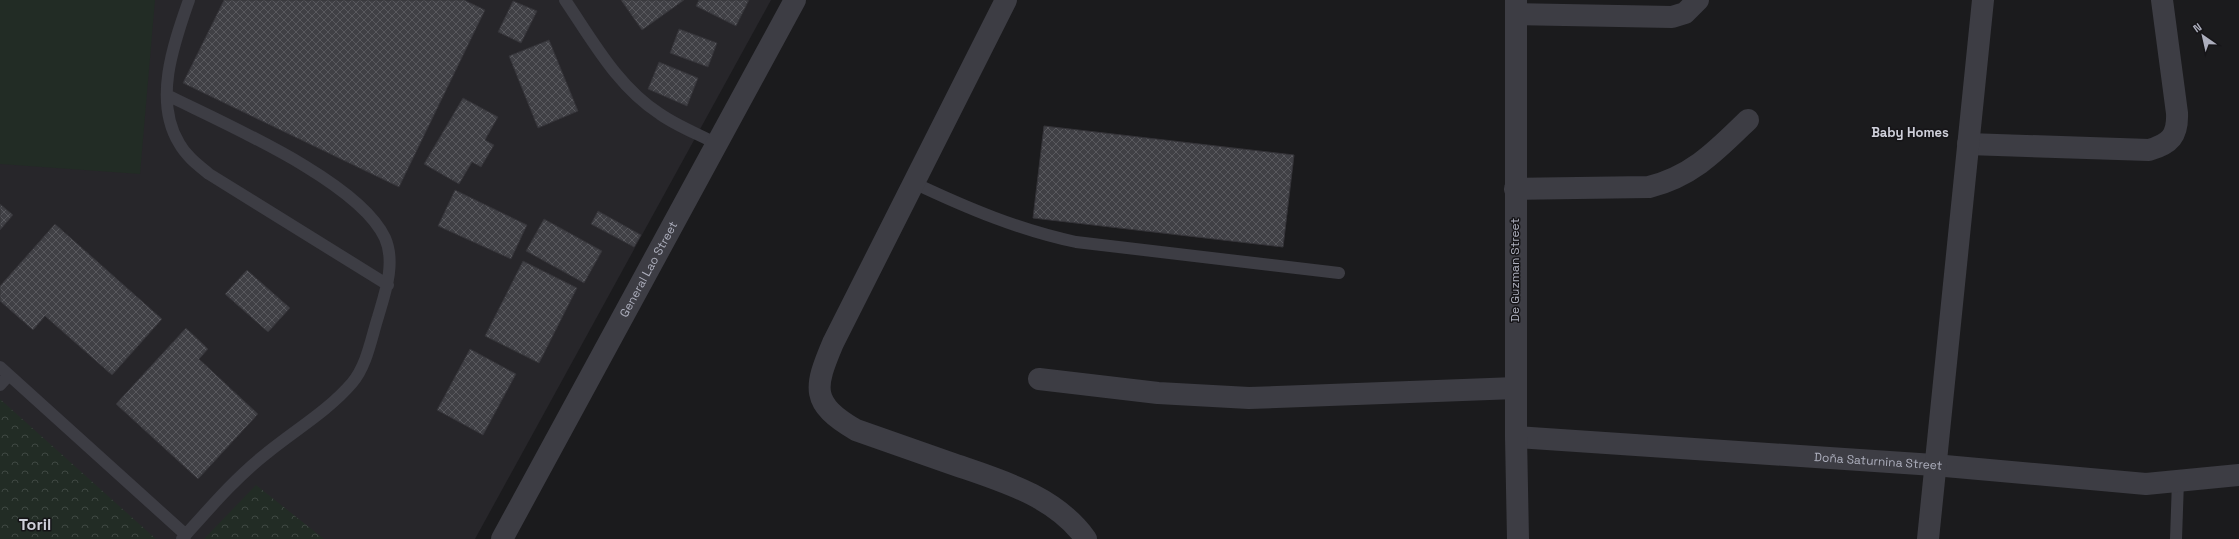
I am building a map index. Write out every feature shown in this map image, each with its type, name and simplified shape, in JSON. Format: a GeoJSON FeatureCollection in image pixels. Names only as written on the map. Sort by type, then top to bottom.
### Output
{"type":"FeatureCollection","features":[{"type":"Feature","properties":{"kind":"street","name":"General Lao Street"},"geometry":{"type":"LineString","coordinates":[[502,539],[795,0]]}},
{"type":"Feature","properties":{"kind":"street"},"geometry":{"type":"LineString","coordinates":[[1006,0],[833,343],[819,381],[819,393],[827,409],[839,420],[856,430],[1008,483],[1046,503],[1064,516],[1086,539]]}},
{"type":"Feature","properties":{"kind":"street"},"geometry":{"type":"LineString","coordinates":[[1516,7],[1672,17],[1685,13],[1698,0]]}},
{"type":"Feature","properties":{"kind":"street"},"geometry":{"type":"LineString","coordinates":[[1928,539],[1934,464],[1983,0]]}},
{"type":"Feature","properties":{"kind":"street"},"geometry":{"type":"LineString","coordinates":[[1968,144],[2149,150],[2168,143],[2174,135],[2178,123],[2162,0]]}},
{"type":"Feature","properties":{"kind":"street","name":"De Guzman Street"},"geometry":{"type":"LineString","coordinates":[[1516,7],[1515,189],[1518,539]]}},
{"type":"Feature","properties":{"kind":"street"},"geometry":{"type":"LineString","coordinates":[[1515,189],[1649,187],[1669,182],[1690,171],[1709,158],[1748,120]]}},
{"type":"Feature","properties":{"kind":"street"},"geometry":{"type":"LineString","coordinates":[[1040,379],[1158,393],[1249,398],[1516,388]]}},
{"type":"Feature","properties":{"kind":"street","name":"Doña Saturnina Street"},"geometry":{"type":"LineString","coordinates":[[1516,437],[1934,464],[2146,484],[2239,475]]}},
{"type":"Feature","properties":{"kind":"lane"},"geometry":{"type":"LineString","coordinates":[[189,0],[173,45],[167,95],[171,126],[179,143],[188,156],[208,174],[388,285]]}},
{"type":"Feature","properties":{"kind":"lane"},"geometry":{"type":"LineString","coordinates":[[565,0],[621,81],[639,99],[660,115],[717,144]]}},
{"type":"Feature","properties":{"kind":"lane"},"geometry":{"type":"LineString","coordinates":[[0,385],[4,371],[184,537],[244,473],[329,406],[352,382],[362,367],[388,285],[389,260],[385,238],[374,221],[334,185],[305,165],[167,95]]}},
{"type":"Feature","properties":{"kind":"lane"},"geometry":{"type":"LineString","coordinates":[[914,183],[978,212],[1046,236],[1084,243],[1339,273]]}},
{"type":"Feature","properties":{"kind":"lane"},"geometry":{"type":"LineString","coordinates":[[2176,539],[2178,481]]}},
{"type":"Feature","properties":{"kind":"shaded area"},"geometry":{"type":"Polygon","coordinates":[[[0,0],[771,0],[475,539],[0,539],[0,0]]]}},
{"type":"Feature","properties":{"kind":"green space"},"geometry":{"type":"Polygon","coordinates":[[[0,0],[155,0],[140,174],[0,164],[0,0]]]}},
{"type":"Feature","properties":{"kind":"green space"},"geometry":{"type":"Polygon","coordinates":[[[0,399],[156,539],[0,539],[0,399]]]}},
{"type":"Feature","properties":{"kind":"green space"},"geometry":{"type":"Polygon","coordinates":[[[256,485],[324,539],[204,539],[256,485]]]}},
{"type":"Feature","properties":{"kind":"building"},"geometry":{"type":"Polygon","coordinates":[[[224,0],[464,0],[485,10],[399,187],[183,83],[224,0]]]}},
{"type":"Feature","properties":{"kind":"building"},"geometry":{"type":"Polygon","coordinates":[[[621,0],[684,0],[642,30],[621,0]]]}},
{"type":"Feature","properties":{"kind":"building"},"geometry":{"type":"Polygon","coordinates":[[[699,0],[749,0],[736,26],[696,6],[699,0]]]}},
{"type":"Feature","properties":{"kind":"building"},"geometry":{"type":"Polygon","coordinates":[[[513,1],[537,11],[521,43],[498,32],[513,1]]]}},
{"type":"Feature","properties":{"kind":"building"},"geometry":{"type":"Polygon","coordinates":[[[679,29],[717,43],[708,67],[670,53],[679,29]]]}},
{"type":"Feature","properties":{"kind":"building"},"geometry":{"type":"Polygon","coordinates":[[[549,40],[578,111],[538,128],[509,56],[549,40]]]}},
{"type":"Feature","properties":{"kind":"building"},"geometry":{"type":"Polygon","coordinates":[[[659,62],[698,78],[687,106],[648,89],[659,62]]]}},
{"type":"Feature","properties":{"kind":"building"},"geometry":{"type":"Polygon","coordinates":[[[463,98],[498,117],[485,140],[494,145],[481,167],[472,162],[459,184],[424,164],[463,98]]]}},
{"type":"Feature","properties":{"kind":"building"},"geometry":{"type":"Polygon","coordinates":[[[1044,126],[1294,155],[1283,247],[1033,218],[1044,126]]]}},
{"type":"Feature","properties":{"kind":"building"},"geometry":{"type":"Polygon","coordinates":[[[455,190],[527,225],[511,259],[438,226],[455,190]]]}},
{"type":"Feature","properties":{"kind":"building"},"geometry":{"type":"Polygon","coordinates":[[[0,204],[13,215],[0,230],[0,204]]]}},
{"type":"Feature","properties":{"kind":"building"},"geometry":{"type":"Polygon","coordinates":[[[598,211],[641,235],[634,247],[591,224],[598,211]]]}},
{"type":"Feature","properties":{"kind":"building"},"geometry":{"type":"Polygon","coordinates":[[[544,219],[602,251],[584,283],[526,251],[544,219]]]}},
{"type":"Feature","properties":{"kind":"building"},"geometry":{"type":"Polygon","coordinates":[[[55,224],[162,319],[112,375],[45,316],[33,330],[0,301],[0,286],[55,224]]]}},
{"type":"Feature","properties":{"kind":"building"},"geometry":{"type":"Polygon","coordinates":[[[523,261],[577,288],[539,363],[485,336],[523,261]]]}},
{"type":"Feature","properties":{"kind":"building"},"geometry":{"type":"Polygon","coordinates":[[[247,270],[290,308],[268,332],[225,294],[247,270]]]}},
{"type":"Feature","properties":{"kind":"building"},"geometry":{"type":"Polygon","coordinates":[[[186,328],[208,349],[199,359],[258,414],[198,479],[116,404],[186,328]]]}},
{"type":"Feature","properties":{"kind":"building"},"geometry":{"type":"Polygon","coordinates":[[[470,349],[516,374],[483,435],[437,410],[470,349]]]}},
{"type":"Feature","properties":{"kind":"district","name":"Baby Homes"},"geometry":{"type":"Point","coordinates":[1910,132]}},
{"type":"Feature","properties":{"kind":"district","name":"Toril"},"geometry":{"type":"Point","coordinates":[35,524]}}]}
